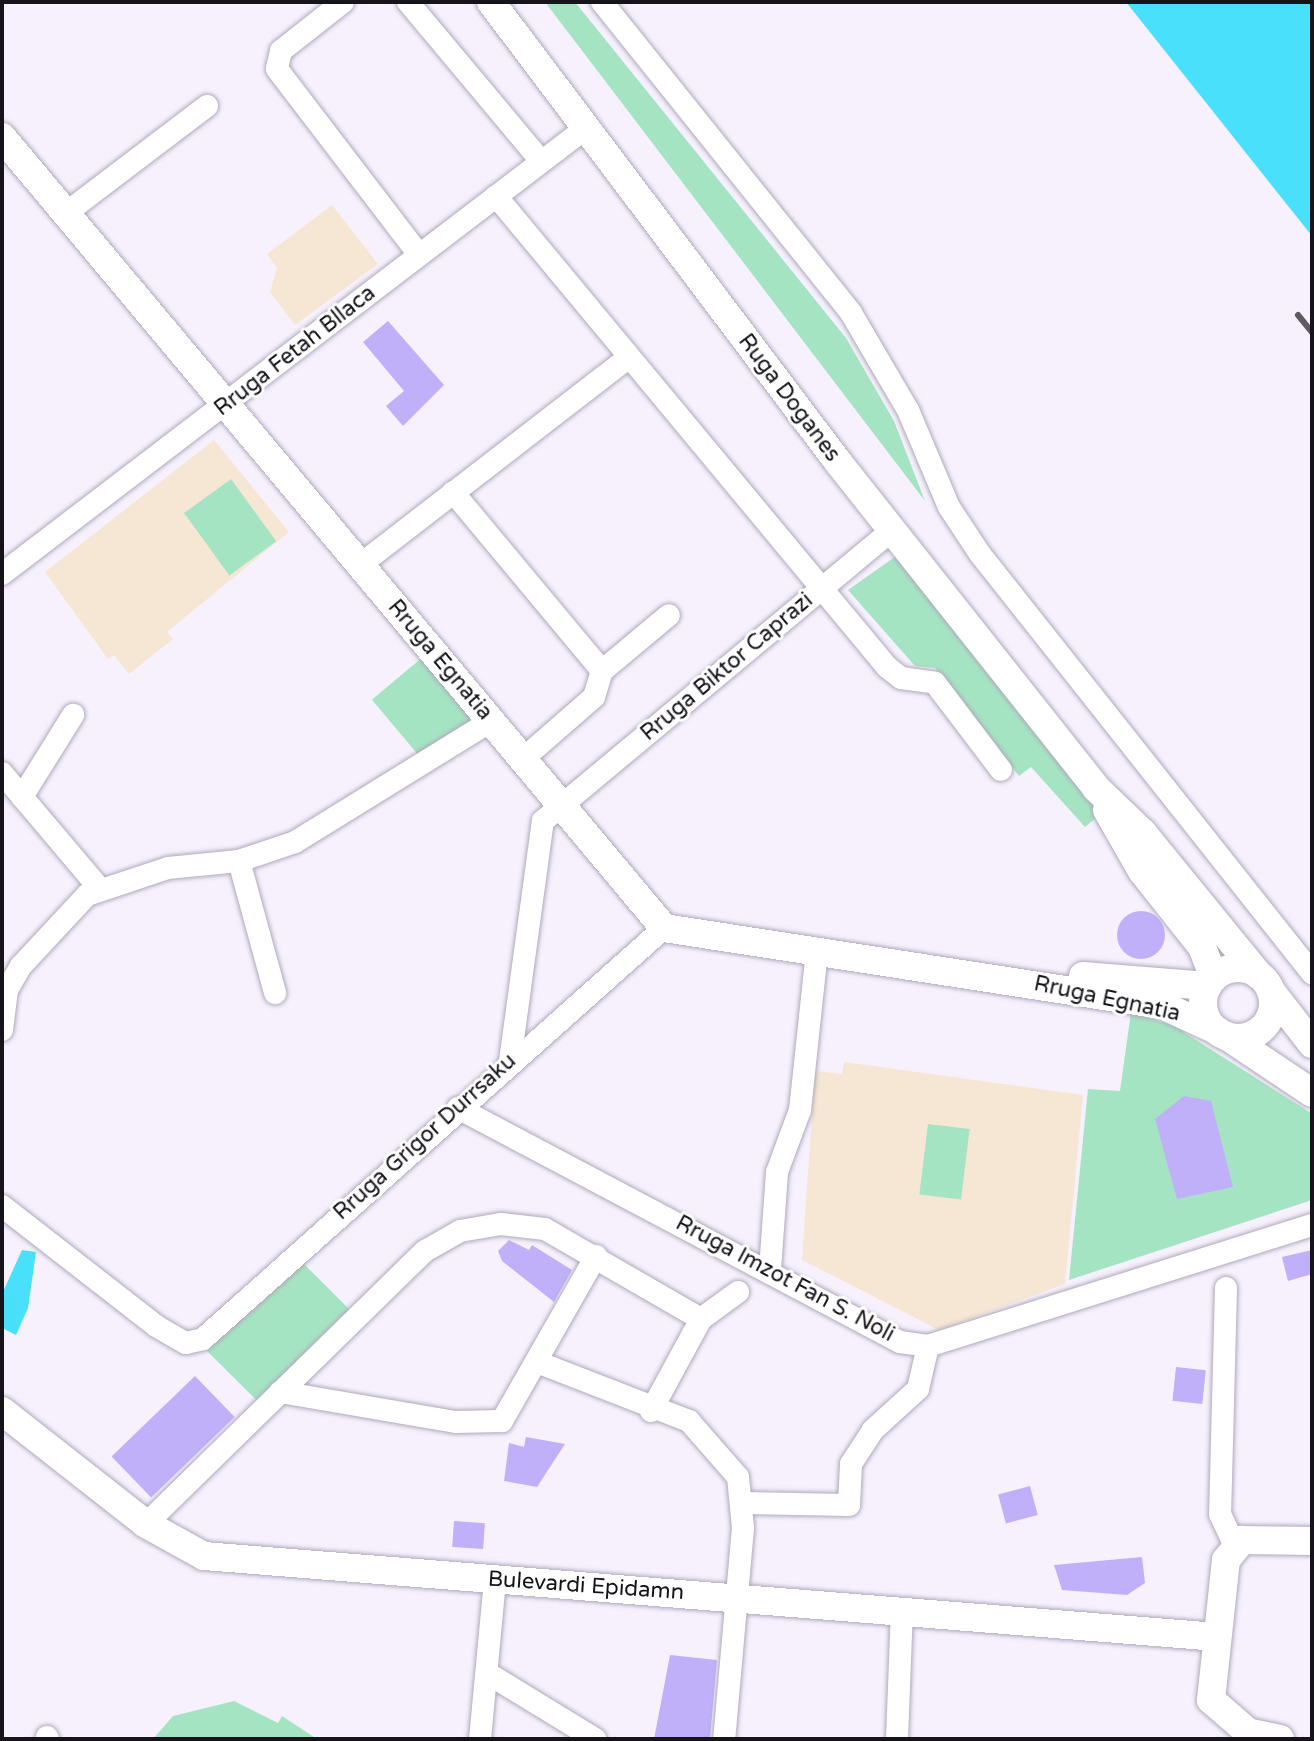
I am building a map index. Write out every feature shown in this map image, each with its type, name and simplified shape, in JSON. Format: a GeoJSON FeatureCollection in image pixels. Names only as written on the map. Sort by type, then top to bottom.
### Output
{"type":"FeatureCollection","features":[{"type":"Feature","properties":{"kind":"main road","name":"Ruga Doganes"},"geometry":{"type":"LineString","coordinates":[[491,2],[893,529],[1096,788]]}},
{"type":"Feature","properties":{"kind":"main road","name":"Rruga Egnatia"},"geometry":{"type":"LineString","coordinates":[[2,137],[664,928],[994,976],[1162,1005],[1222,1033],[1312,1093]]}},
{"type":"Feature","properties":{"kind":"main road"},"geometry":{"type":"LineString","coordinates":[[1096,788],[1142,871],[1202,947],[1211,982],[1204,1009],[1222,1033],[1246,1037],[1263,1028],[1273,1010],[1265,983]]}},
{"type":"Feature","properties":{"kind":"main road"},"geometry":{"type":"LineString","coordinates":[[1096,788],[1143,833],[1312,1044]]}},
{"type":"Feature","properties":{"kind":"main road"},"geometry":{"type":"LineString","coordinates":[[1211,982],[1231,969],[1265,983]]}},
{"type":"Feature","properties":{"kind":"main road","name":"Rruga Egnatia"},"geometry":{"type":"LineString","coordinates":[[994,976],[1110,976],[1211,982]]}},
{"type":"Feature","properties":{"kind":"main road","name":"Bulevardi Epidamn"},"geometry":{"type":"LineString","coordinates":[[2,1411],[146,1524],[204,1556],[1217,1637]]}},
{"type":"Feature","properties":{"kind":"main road"},"geometry":{"type":"LineString","coordinates":[[1280,1739],[1248,1732],[1218,1711],[1210,1689],[1217,1637],[1234,1544],[1251,1538],[1312,1541]]}},
{"type":"Feature","properties":{"kind":"street"},"geometry":{"type":"LineString","coordinates":[[343,2],[281,51],[277,69],[419,255]]}},
{"type":"Feature","properties":{"kind":"street"},"geometry":{"type":"LineString","coordinates":[[408,2],[541,161]]}},
{"type":"Feature","properties":{"kind":"street"},"geometry":{"type":"LineString","coordinates":[[602,2],[851,313],[890,375],[949,507],[980,554],[1312,973]]}},
{"type":"Feature","properties":{"kind":"street"},"geometry":{"type":"LineString","coordinates":[[66,213],[207,106]]}},
{"type":"Feature","properties":{"kind":"street","name":"Rruga Fetah Bllaca"},"geometry":{"type":"LineString","coordinates":[[2,574],[587,127]]}},
{"type":"Feature","properties":{"kind":"street"},"geometry":{"type":"LineString","coordinates":[[496,196],[893,674],[935,683],[1001,770]]}},
{"type":"Feature","properties":{"kind":"street"},"geometry":{"type":"LineString","coordinates":[[360,565],[629,357]]}},
{"type":"Feature","properties":{"kind":"street"},"geometry":{"type":"LineString","coordinates":[[453,492],[602,671]]}},
{"type":"Feature","properties":{"kind":"street","name":"Rruga Biktor Caprazi"},"geometry":{"type":"LineString","coordinates":[[510,1061],[537,841],[543,821],[893,529]]}},
{"type":"Feature","properties":{"kind":"street"},"geometry":{"type":"LineString","coordinates":[[524,758],[594,697],[602,671],[669,615]]}},
{"type":"Feature","properties":{"kind":"street"},"geometry":{"type":"LineString","coordinates":[[22,797],[73,715]]}},
{"type":"Feature","properties":{"kind":"street"},"geometry":{"type":"LineString","coordinates":[[2,1030],[7,990],[21,966],[60,918],[101,890],[168,868],[239,861],[323,828],[491,721]]}},
{"type":"Feature","properties":{"kind":"street"},"geometry":{"type":"LineString","coordinates":[[2,773],[101,890]]}},
{"type":"Feature","properties":{"kind":"street"},"geometry":{"type":"LineString","coordinates":[[239,861],[275,993]]}},
{"type":"Feature","properties":{"kind":"street","name":"Rruga Grigor Durrsaku"},"geometry":{"type":"LineString","coordinates":[[2,1206],[186,1343],[215,1331],[510,1061],[664,928]]}},
{"type":"Feature","properties":{"kind":"street"},"geometry":{"type":"LineString","coordinates":[[770,1270],[777,1172],[800,1110],[817,952]]}},
{"type":"Feature","properties":{"kind":"street","name":"Rruga Imzot Fan S. Noli"},"geometry":{"type":"LineString","coordinates":[[458,1108],[770,1270],[900,1342],[928,1346]]}},
{"type":"Feature","properties":{"kind":"street"},"geometry":{"type":"LineString","coordinates":[[146,1524],[425,1251],[460,1231],[523,1224],[596,1256],[701,1319]]}},
{"type":"Feature","properties":{"kind":"street"},"geometry":{"type":"LineString","coordinates":[[743,1503],[849,1505],[851,1464],[873,1430],[918,1389],[928,1346],[1085,1292],[1312,1225]]}},
{"type":"Feature","properties":{"kind":"street"},"geometry":{"type":"LineString","coordinates":[[280,1392],[312,1402],[489,1424],[510,1411],[596,1256]]}},
{"type":"Feature","properties":{"kind":"street"},"geometry":{"type":"LineString","coordinates":[[1226,1288],[1220,1514],[1234,1544]]}},
{"type":"Feature","properties":{"kind":"street"},"geometry":{"type":"LineString","coordinates":[[651,1411],[701,1319],[738,1292]]}},
{"type":"Feature","properties":{"kind":"street"},"geometry":{"type":"LineString","coordinates":[[537,1362],[651,1411],[689,1421],[715,1444],[738,1477],[743,1503],[724,1739]]}},
{"type":"Feature","properties":{"kind":"street"},"geometry":{"type":"LineString","coordinates":[[480,1739],[495,1579]]}},
{"type":"Feature","properties":{"kind":"street"},"geometry":{"type":"LineString","coordinates":[[897,1739],[902,1611]]}},
{"type":"Feature","properties":{"kind":"street"},"geometry":{"type":"LineString","coordinates":[[487,1673],[595,1739]]}},
{"type":"Feature","properties":{"kind":"shaded area"},"geometry":{"type":"Polygon","coordinates":[[[332,205],[378,264],[295,325],[270,292],[277,268],[267,254],[332,205]]]}},
{"type":"Feature","properties":{"kind":"shaded area"},"geometry":{"type":"Polygon","coordinates":[[[214,440],[289,532],[167,632],[173,639],[129,674],[114,655],[108,659],[45,572],[214,440]]]}},
{"type":"Feature","properties":{"kind":"shaded area"},"geometry":{"type":"Polygon","coordinates":[[[844,1062],[1083,1095],[1065,1284],[939,1330],[802,1260],[815,1071],[842,1074],[844,1062]]]}},
{"type":"Feature","properties":{"kind":"green space"},"geometry":{"type":"Polygon","coordinates":[[[545,2],[575,2],[846,338],[894,421],[925,501],[545,2]]]}},
{"type":"Feature","properties":{"kind":"green space"},"geometry":{"type":"Polygon","coordinates":[[[231,479],[276,541],[229,575],[184,513],[231,479]]]}},
{"type":"Feature","properties":{"kind":"green space"},"geometry":{"type":"Polygon","coordinates":[[[899,554],[1102,813],[1085,827],[1031,767],[1019,776],[935,668],[915,666],[848,590],[899,554]]]}},
{"type":"Feature","properties":{"kind":"green space"},"geometry":{"type":"Polygon","coordinates":[[[424,656],[476,718],[424,762],[372,700],[424,656]]]}},
{"type":"Feature","properties":{"kind":"green space"},"geometry":{"type":"Polygon","coordinates":[[[1131,1012],[1174,1026],[1311,1113],[1312,1200],[1069,1280],[1088,1089],[1120,1091],[1131,1012]]]}},
{"type":"Feature","properties":{"kind":"green space"},"geometry":{"type":"Polygon","coordinates":[[[928,1124],[970,1129],[961,1200],[919,1194],[928,1124]]]}},
{"type":"Feature","properties":{"kind":"green space"},"geometry":{"type":"Polygon","coordinates":[[[297,1257],[354,1314],[262,1406],[205,1349],[297,1257]]]}},
{"type":"Feature","properties":{"kind":"green space"},"geometry":{"type":"Polygon","coordinates":[[[234,1701],[278,1723],[282,1716],[317,1739],[153,1739],[173,1716],[234,1701]]]}},
{"type":"Feature","properties":{"kind":"water"},"geometry":{"type":"Polygon","coordinates":[[[1126,2],[1312,2],[1312,236],[1126,2]]]}},
{"type":"Feature","properties":{"kind":"water"},"geometry":{"type":"Polygon","coordinates":[[[22,1250],[36,1252],[28,1308],[16,1335],[2,1328],[2,1294],[22,1250]]]}},
{"type":"Feature","properties":{"kind":"building"},"geometry":{"type":"Polygon","coordinates":[[[388,321],[444,385],[403,426],[386,406],[404,391],[363,342],[388,321]]]}},
{"type":"Feature","properties":{"kind":"building"},"geometry":{"type":"Polygon","coordinates":[[[1141,911],[1158,918],[1165,935],[1158,952],[1141,959],[1124,952],[1117,935],[1124,918],[1141,911]]]}},
{"type":"Feature","properties":{"kind":"building"},"geometry":{"type":"Polygon","coordinates":[[[1184,1096],[1211,1101],[1233,1187],[1177,1199],[1155,1119],[1184,1096]]]}},
{"type":"Feature","properties":{"kind":"building"},"geometry":{"type":"Polygon","coordinates":[[[509,1240],[529,1250],[532,1245],[572,1270],[554,1302],[502,1261],[498,1251],[509,1240]]]}},
{"type":"Feature","properties":{"kind":"building"},"geometry":{"type":"Polygon","coordinates":[[[1312,1250],[1312,1274],[1288,1281],[1282,1257],[1312,1250]]]}},
{"type":"Feature","properties":{"kind":"building"},"geometry":{"type":"Polygon","coordinates":[[[1176,1367],[1206,1370],[1202,1404],[1172,1401],[1176,1367]]]}},
{"type":"Feature","properties":{"kind":"building"},"geometry":{"type":"Polygon","coordinates":[[[195,1376],[235,1417],[151,1498],[112,1457],[195,1376]]]}},
{"type":"Feature","properties":{"kind":"building"},"geometry":{"type":"Polygon","coordinates":[[[526,1437],[565,1444],[537,1487],[504,1481],[509,1443],[524,1447],[526,1437]]]}},
{"type":"Feature","properties":{"kind":"building"},"geometry":{"type":"Polygon","coordinates":[[[1030,1486],[1038,1515],[1006,1524],[998,1495],[1030,1486]]]}},
{"type":"Feature","properties":{"kind":"building"},"geometry":{"type":"Polygon","coordinates":[[[454,1521],[485,1523],[483,1549],[452,1547],[454,1521]]]}},
{"type":"Feature","properties":{"kind":"building"},"geometry":{"type":"Polygon","coordinates":[[[1142,1557],[1145,1583],[1127,1595],[1062,1590],[1054,1565],[1142,1557]]]}},
{"type":"Feature","properties":{"kind":"building"},"geometry":{"type":"Polygon","coordinates":[[[670,1655],[717,1660],[710,1739],[654,1739],[670,1655]]]}},
{"type":"Feature","properties":{"kind":"railway"},"geometry":{"type":"LineString","coordinates":[[1298,315],[1312,332]]}}]}
